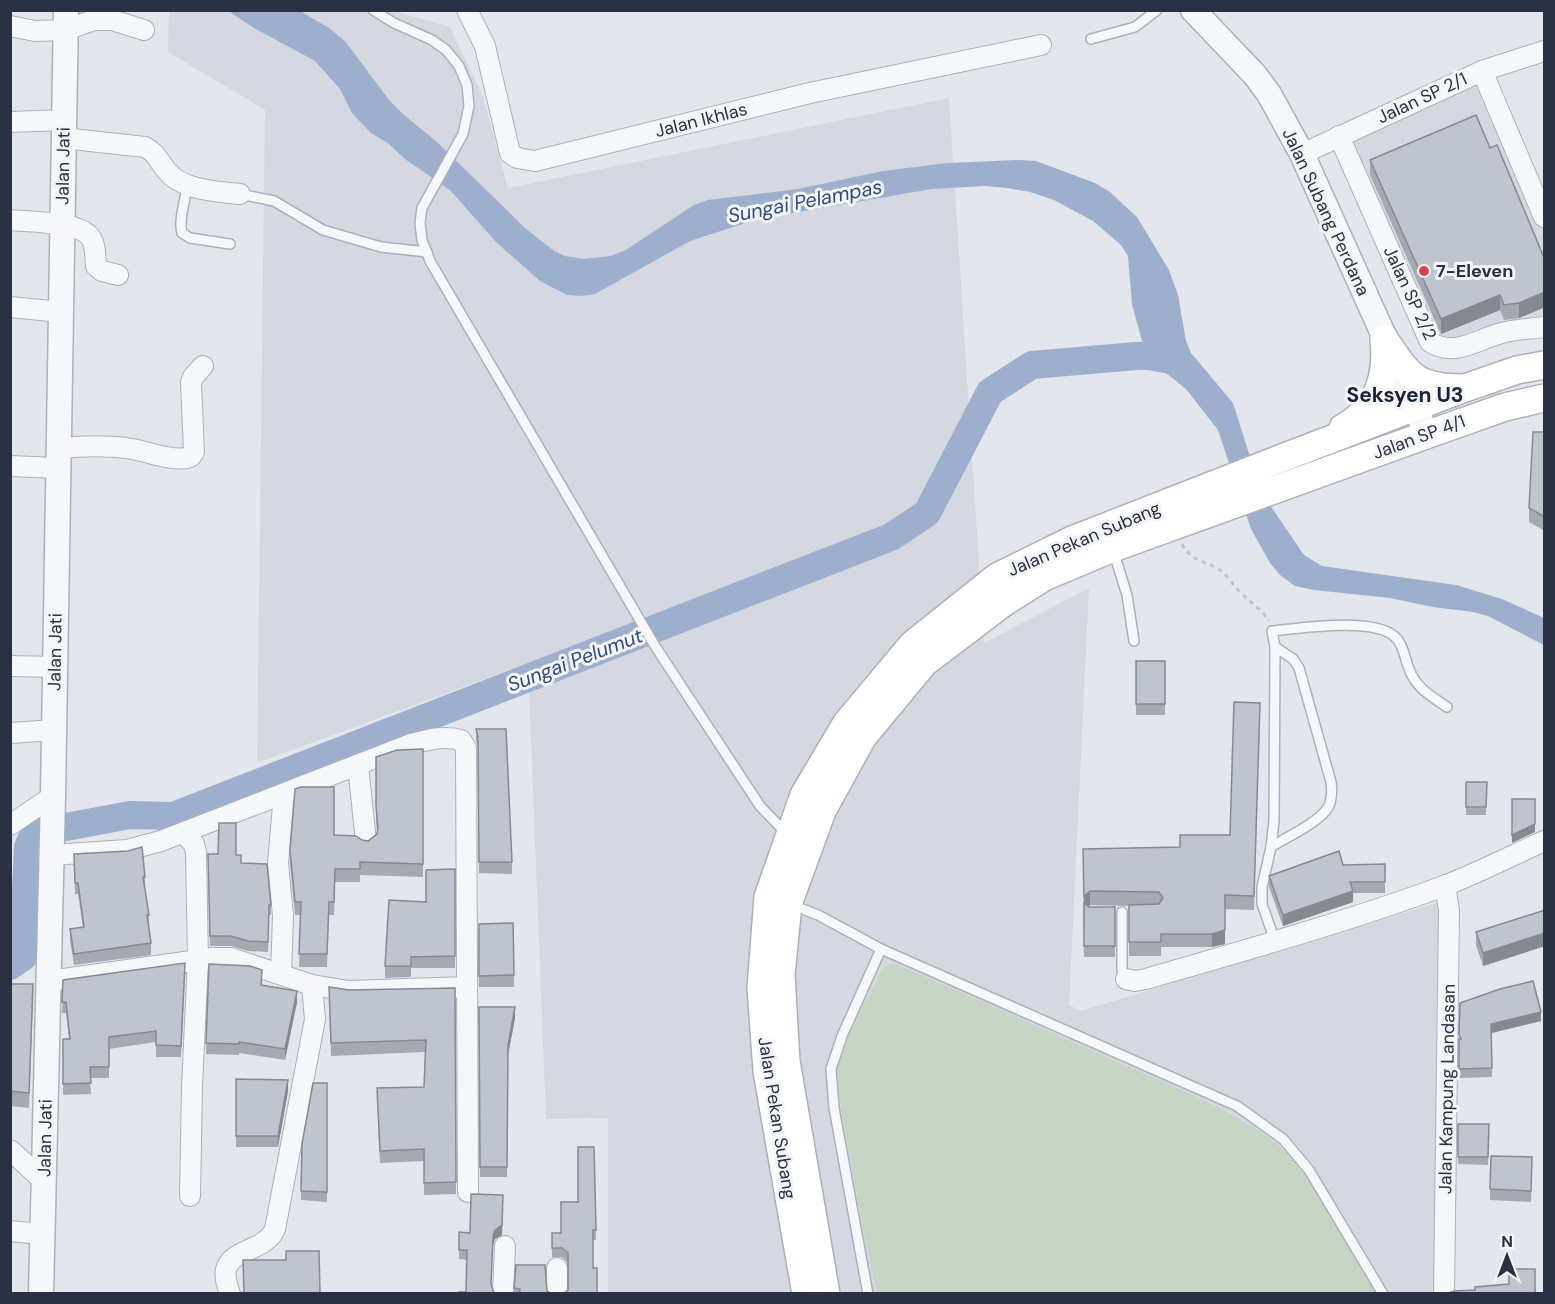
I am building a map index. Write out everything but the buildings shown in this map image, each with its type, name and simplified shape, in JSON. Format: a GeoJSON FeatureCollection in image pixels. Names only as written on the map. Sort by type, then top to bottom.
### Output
{"type":"FeatureCollection","features":[{"type":"Feature","properties":{"kind":"main road"},"geometry":{"type":"LineString","coordinates":[[1383,338],[1413,378],[1445,388],[1465,388]]}},
{"type":"Feature","properties":{"kind":"main road"},"geometry":{"type":"LineString","coordinates":[[1291,455],[1359,418],[1373,401],[1383,380],[1386,360],[1383,338]]}},
{"type":"Feature","properties":{"kind":"main road","name":"Jalan SP 4/1"},"geometry":{"type":"LineString","coordinates":[[1291,455],[1465,388],[1517,370],[1545,365]]}},
{"type":"Feature","properties":{"kind":"main road","name":"Jalan SP 4/1"},"geometry":{"type":"LineString","coordinates":[[1295,482],[1505,407],[1545,398]]}},
{"type":"Feature","properties":{"kind":"main road","name":"Jalan Pekan Subang"},"geometry":{"type":"LineString","coordinates":[[826,1293],[786,1061],[781,975],[788,904],[822,811],[862,738],[924,663],[1004,603],[1044,577],[1174,526],[1209,500],[1291,455]]}},
{"type":"Feature","properties":{"kind":"main road","name":"Jalan Pekan Subang"},"geometry":{"type":"LineString","coordinates":[[806,1293],[766,1071],[761,988],[768,897],[804,795],[846,724],[914,644],[997,577],[1072,540],[1209,500],[1295,482]]}},
{"type":"Feature","properties":{"kind":"street","name":"Jalan Ikhlas"},"geometry":{"type":"LineString","coordinates":[[467,10],[484,46],[510,153],[517,158],[535,161],[810,93],[1041,45]]}},
{"type":"Feature","properties":{"kind":"street","name":"Jalan Subang Perdana"},"geometry":{"type":"LineString","coordinates":[[1193,10],[1255,75],[1269,94],[1302,154],[1416,407],[1426,435]]}},
{"type":"Feature","properties":{"kind":"street"},"geometry":{"type":"LineString","coordinates":[[10,26],[35,31],[65,20],[94,20],[123,22],[144,30]]}},
{"type":"Feature","properties":{"kind":"street","name":"Jalan Jati"},"geometry":{"type":"LineString","coordinates":[[41,1293],[52,852],[65,20]]}},
{"type":"Feature","properties":{"kind":"street","name":"Jalan SP 2/1"},"geometry":{"type":"LineString","coordinates":[[1302,154],[1482,71],[1545,51]]}},
{"type":"Feature","properties":{"kind":"street"},"geometry":{"type":"LineString","coordinates":[[1482,71],[1537,182],[1545,217]]}},
{"type":"Feature","properties":{"kind":"street"},"geometry":{"type":"LineString","coordinates":[[10,122],[64,129],[145,147],[156,153],[168,173],[187,185],[240,194]]}},
{"type":"Feature","properties":{"kind":"street","name":"Jalan SP 2/2"},"geometry":{"type":"LineString","coordinates":[[1339,136],[1430,342],[1437,347],[1454,349],[1502,333],[1545,327]]}},
{"type":"Feature","properties":{"kind":"street"},"geometry":{"type":"LineString","coordinates":[[10,220],[62,224],[85,232],[94,246],[96,266],[102,271],[118,275]]}},
{"type":"Feature","properties":{"kind":"street"},"geometry":{"type":"LineString","coordinates":[[10,307],[61,312]]}},
{"type":"Feature","properties":{"kind":"street"},"geometry":{"type":"LineString","coordinates":[[10,466],[58,458],[94,446],[128,448],[161,456],[186,458],[191,456],[194,452],[191,382],[202,366]]}},
{"type":"Feature","properties":{"kind":"street"},"geometry":{"type":"LineString","coordinates":[[10,666],[55,667]]}},
{"type":"Feature","properties":{"kind":"street"},"geometry":{"type":"LineString","coordinates":[[10,733],[54,730]]}},
{"type":"Feature","properties":{"kind":"street"},"geometry":{"type":"LineString","coordinates":[[52,852],[127,850],[161,841],[411,744],[438,738],[453,737],[461,740],[466,748],[468,863],[465,910],[468,1192]]}},
{"type":"Feature","properties":{"kind":"street"},"geometry":{"type":"LineString","coordinates":[[358,765],[366,842]]}},
{"type":"Feature","properties":{"kind":"street"},"geometry":{"type":"LineString","coordinates":[[282,974],[283,916],[278,863],[284,794]]}},
{"type":"Feature","properties":{"kind":"street"},"geometry":{"type":"LineString","coordinates":[[10,825],[53,796]]}},
{"type":"Feature","properties":{"kind":"street"},"geometry":{"type":"LineString","coordinates":[[183,833],[194,844],[196,853],[198,959],[190,1196]]}},
{"type":"Feature","properties":{"kind":"street"},"geometry":{"type":"LineString","coordinates":[[1126,979],[1135,981],[1146,979],[1275,941],[1445,885],[1545,841]]}},
{"type":"Feature","properties":{"kind":"street","name":"Jalan Kampung Landasan"},"geometry":{"type":"LineString","coordinates":[[1444,1293],[1449,922],[1445,885]]}},
{"type":"Feature","properties":{"kind":"street"},"geometry":{"type":"LineString","coordinates":[[49,981],[198,959],[231,958],[312,985],[349,991],[466,987]]}},
{"type":"Feature","properties":{"kind":"street"},"geometry":{"type":"LineString","coordinates":[[230,1293],[225,1272],[228,1265],[233,1258],[266,1242],[275,1229],[315,1019],[312,985]]}},
{"type":"Feature","properties":{"kind":"street"},"geometry":{"type":"LineString","coordinates":[[10,1150],[44,1181]]}},
{"type":"Feature","properties":{"kind":"street"},"geometry":{"type":"LineString","coordinates":[[10,1232],[42,1234]]}},
{"type":"Feature","properties":{"kind":"street"},"geometry":{"type":"LineString","coordinates":[[502,1293],[506,1246]]}},
{"type":"Feature","properties":{"kind":"street"},"geometry":{"type":"LineString","coordinates":[[556,1268],[556,1293]]}},
{"type":"Feature","properties":{"kind":"lane"},"geometry":{"type":"LineString","coordinates":[[373,10],[394,23],[432,40],[446,50],[459,66],[467,85],[469,106],[462,134],[423,208],[420,223],[422,240],[436,272],[655,646],[760,806],[789,836]]}},
{"type":"Feature","properties":{"kind":"lane"},"geometry":{"type":"LineString","coordinates":[[1091,39],[1135,27],[1157,10]]}},
{"type":"Feature","properties":{"kind":"lane"},"geometry":{"type":"LineString","coordinates":[[187,185],[185,205],[179,225],[182,233],[190,238],[230,244]]}},
{"type":"Feature","properties":{"kind":"lane"},"geometry":{"type":"LineString","coordinates":[[240,194],[274,201],[323,230],[381,247],[427,252]]}},
{"type":"Feature","properties":{"kind":"lane"},"geometry":{"type":"LineString","coordinates":[[1113,548],[1127,596],[1134,641]]}},
{"type":"Feature","properties":{"kind":"lane"},"geometry":{"type":"LineString","coordinates":[[1275,941],[1262,904],[1262,887],[1274,821],[1275,647],[1272,631],[1361,625],[1385,630],[1398,640],[1413,679],[1421,690],[1447,707]]}},
{"type":"Feature","properties":{"kind":"lane"},"geometry":{"type":"LineString","coordinates":[[1271,847],[1317,818],[1328,808],[1332,792],[1299,668],[1293,658],[1275,647]]}},
{"type":"Feature","properties":{"kind":"lane"},"geometry":{"type":"LineString","coordinates":[[788,904],[818,915],[881,949],[1237,1106],[1283,1139],[1309,1170],[1383,1293]]}},
{"type":"Feature","properties":{"kind":"lane"},"geometry":{"type":"LineString","coordinates":[[1111,912],[1133,912]]}},
{"type":"Feature","properties":{"kind":"lane"},"geometry":{"type":"LineString","coordinates":[[1122,912],[1122,970],[1126,979]]}},
{"type":"Feature","properties":{"kind":"lane"},"geometry":{"type":"LineString","coordinates":[[868,1293],[834,1108],[831,1070],[842,1036],[881,949]]}},
{"type":"Feature","properties":{"kind":"path"},"geometry":{"type":"LineString","coordinates":[[1174,526],[1185,550],[1198,561],[1221,571],[1241,593],[1260,608],[1271,624],[1272,631]]}},
{"type":"Feature","properties":{"kind":"shaded area"},"geometry":{"type":"Polygon","coordinates":[[[169,11],[394,11],[450,27],[483,97],[508,188],[949,98],[984,643],[1089,588],[1069,1005],[1081,1011],[1439,902],[1437,1293],[608,1293],[608,1118],[546,1119],[528,663],[257,763],[265,110],[168,52],[169,11]]]}},
{"type":"Feature","properties":{"kind":"shaded area"},"geometry":{"type":"Polygon","coordinates":[[[1478,79],[1526,193],[1544,187],[1544,321],[1460,342],[1433,338],[1349,140],[1478,79]]]}},
{"type":"Feature","properties":{"kind":"green space"},"geometry":{"type":"Polygon","coordinates":[[[893,963],[1187,1092],[1256,1129],[1277,1144],[1307,1175],[1341,1225],[1380,1293],[877,1293],[862,1224],[837,1073],[844,1044],[883,968],[893,963]]]}},
{"type":"Feature","properties":{"kind":"water","name":"Sungai Pelampas"},"geometry":{"type":"Polygon","coordinates":[[[228,11],[300,11],[329,28],[345,41],[389,100],[404,115],[437,142],[525,228],[554,251],[565,256],[583,259],[611,256],[626,250],[694,205],[708,200],[798,189],[883,171],[947,163],[1020,160],[1036,161],[1095,183],[1110,192],[1137,217],[1169,270],[1178,295],[1186,341],[1191,353],[1233,403],[1252,463],[1268,502],[1304,555],[1322,566],[1456,585],[1502,599],[1544,618],[1544,645],[1488,616],[1473,612],[1390,598],[1314,590],[1295,586],[1280,575],[1270,563],[1251,529],[1218,430],[1186,389],[1148,356],[1132,304],[1128,256],[1121,245],[1093,221],[1054,200],[1030,192],[985,186],[932,189],[758,219],[690,241],[595,294],[567,295],[540,281],[496,242],[450,190],[405,159],[388,143],[371,133],[352,113],[340,89],[315,61],[228,11]]]}},
{"type":"Feature","properties":{"kind":"waterway","name":"Sungai Pelumut"},"geometry":{"type":"LineString","coordinates":[[10,966],[23,957],[28,847],[34,833],[130,815],[173,816],[891,537],[927,513],[990,392],[1032,365],[1136,356],[1177,361]]}},
{"type":"Feature","properties":{"kind":"place","name":"7-Eleven"},"geometry":{"type":"Point","coordinates":[1424,271]}},
{"type":"Feature","properties":{"kind":"district","name":"Seksyen U3"},"geometry":{"type":"Point","coordinates":[1405,395]}}]}
